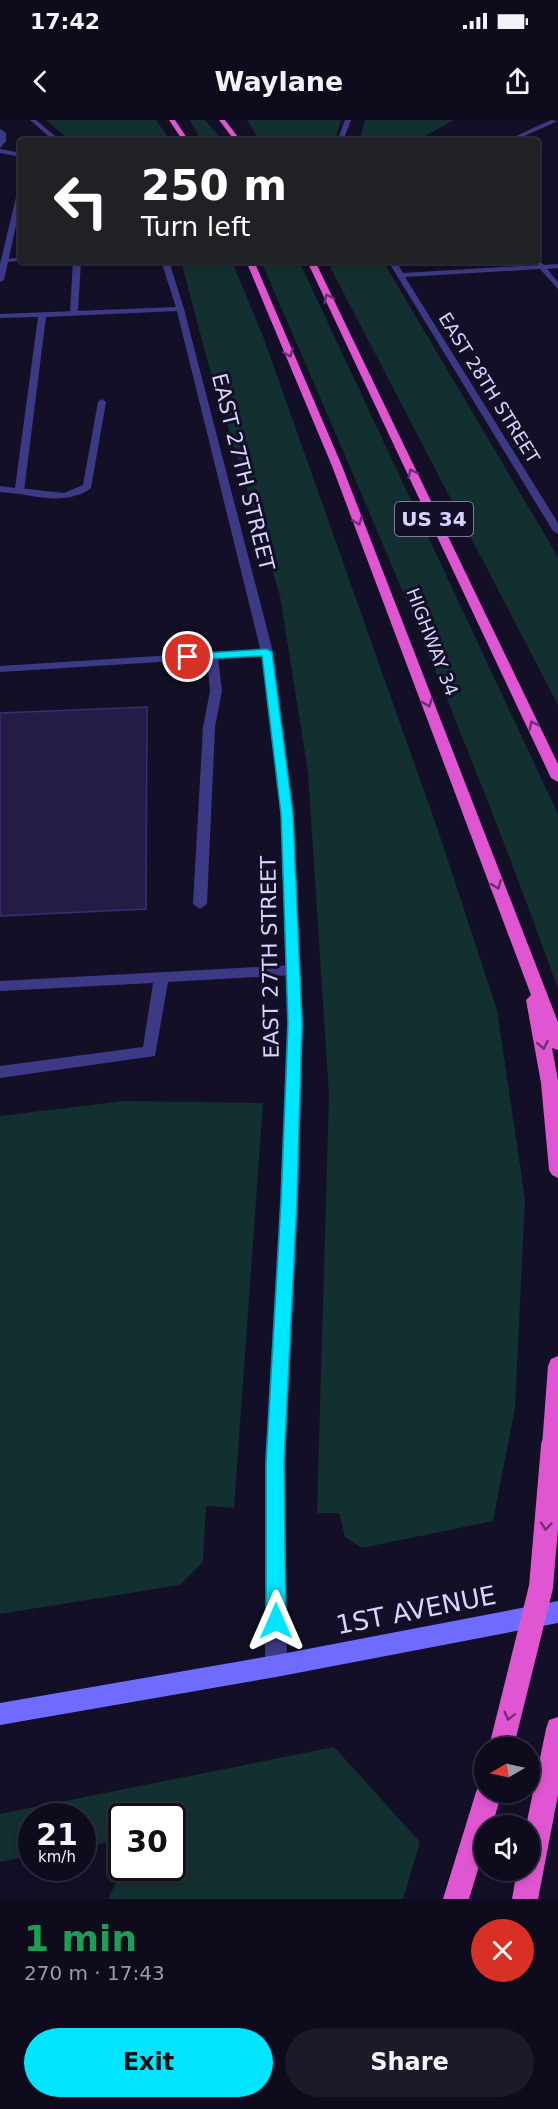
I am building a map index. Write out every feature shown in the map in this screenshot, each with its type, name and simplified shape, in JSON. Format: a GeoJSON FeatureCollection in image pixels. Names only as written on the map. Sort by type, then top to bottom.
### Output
{"type":"FeatureCollection","features":[{"type":"Feature","properties":{"kind":"highway"},"geometry":{"type":"LineString","coordinates":[[172,120],[184,138]]}},
{"type":"Feature","properties":{"kind":"highway"},"geometry":{"type":"LineString","coordinates":[[222,120],[236,138]]}},
{"type":"Feature","properties":{"kind":"highway","name":"HIGHWAY 34"},"geometry":{"type":"LineString","coordinates":[[251,264],[337,466],[558,1044]]}},
{"type":"Feature","properties":{"kind":"highway","name":"US 34"},"geometry":{"type":"LineString","coordinates":[[311,264],[558,778]]}},
{"type":"Feature","properties":{"kind":"highway"},"geometry":{"type":"LineString","coordinates":[[528,967],[550,1083],[558,1170]]}},
{"type":"Feature","properties":{"kind":"highway"},"geometry":{"type":"LineString","coordinates":[[504,1737],[541,1587],[558,1366]]}},
{"type":"Feature","properties":{"kind":"highway"},"geometry":{"type":"LineString","coordinates":[[525,1899],[558,1729]]}},
{"type":"Feature","properties":{"kind":"highway"},"geometry":{"type":"LineString","coordinates":[[456,1899],[486,1803]]}},
{"type":"Feature","properties":{"kind":"main road","name":"1ST AVENUE"},"geometry":{"type":"LineString","coordinates":[[0,1714],[276,1666],[558,1612]]}},
{"type":"Feature","properties":{"kind":"street"},"geometry":{"type":"LineString","coordinates":[[33,120],[54,138]]}},
{"type":"Feature","properties":{"kind":"street"},"geometry":{"type":"LineString","coordinates":[[341,138],[348,120]]}},
{"type":"Feature","properties":{"kind":"street"},"geometry":{"type":"LineString","coordinates":[[515,138],[556,120]]}},
{"type":"Feature","properties":{"kind":"street"},"geometry":{"type":"LineString","coordinates":[[0,131],[3,133],[3,141],[0,146]]}},
{"type":"Feature","properties":{"kind":"street"},"geometry":{"type":"LineString","coordinates":[[0,151],[18,154]]}},
{"type":"Feature","properties":{"kind":"street"},"geometry":{"type":"LineString","coordinates":[[0,280],[18,202]]}},
{"type":"Feature","properties":{"kind":"street"},"geometry":{"type":"LineString","coordinates":[[5,260],[18,259]]}},
{"type":"Feature","properties":{"kind":"street"},"geometry":{"type":"LineString","coordinates":[[74,312],[77,264]]}},
{"type":"Feature","properties":{"kind":"street","name":"EAST 27TH STREET"},"geometry":{"type":"LineString","coordinates":[[166,264],[180,309],[267,652],[287,814],[295,1023],[290,1177],[275,1463],[276,1666]]}},
{"type":"Feature","properties":{"kind":"street","name":"EAST 28TH STREET"},"geometry":{"type":"LineString","coordinates":[[395,264],[558,531]]}},
{"type":"Feature","properties":{"kind":"street"},"geometry":{"type":"LineString","coordinates":[[401,275],[539,264],[558,266]]}},
{"type":"Feature","properties":{"kind":"street"},"geometry":{"type":"LineString","coordinates":[[539,264],[558,286]]}},
{"type":"Feature","properties":{"kind":"street"},"geometry":{"type":"LineString","coordinates":[[0,316],[180,309]]}},
{"type":"Feature","properties":{"kind":"street"},"geometry":{"type":"LineString","coordinates":[[19,491],[42,314]]}},
{"type":"Feature","properties":{"kind":"street"},"geometry":{"type":"LineString","coordinates":[[0,489],[64,496],[81,494],[88,486],[102,402]]}},
{"type":"Feature","properties":{"kind":"street"},"geometry":{"type":"LineString","coordinates":[[0,669],[267,652]]}},
{"type":"Feature","properties":{"kind":"street"},"geometry":{"type":"LineString","coordinates":[[200,904],[210,727],[218,695],[212,655]]}},
{"type":"Feature","properties":{"kind":"street"},"geometry":{"type":"LineString","coordinates":[[0,986],[293,970]]}},
{"type":"Feature","properties":{"kind":"street"},"geometry":{"type":"LineString","coordinates":[[0,1072],[150,1052],[160,977]]}},
{"type":"Feature","properties":{"kind":"green space"},"geometry":{"type":"Polygon","coordinates":[[[46,120],[156,120],[169,138],[67,138],[46,120]]]}},
{"type":"Feature","properties":{"kind":"green space"},"geometry":{"type":"Polygon","coordinates":[[[190,120],[205,120],[220,138],[199,138],[190,120]]]}},
{"type":"Feature","properties":{"kind":"green space"},"geometry":{"type":"Polygon","coordinates":[[[247,120],[341,120],[336,138],[258,138],[247,120]]]}},
{"type":"Feature","properties":{"kind":"green space"},"geometry":{"type":"Polygon","coordinates":[[[365,120],[454,120],[421,138],[360,138],[365,120]]]}},
{"type":"Feature","properties":{"kind":"green space"},"geometry":{"type":"Polygon","coordinates":[[[182,264],[233,264],[264,339],[440,836],[497,1010],[525,1199],[515,1408],[493,1521],[362,1548],[345,1537],[339,1513],[317,1513],[329,1095],[308,772],[280,596],[207,359],[182,264]]]}},
{"type":"Feature","properties":{"kind":"green space"},"geometry":{"type":"Polygon","coordinates":[[[262,264],[300,264],[558,814],[558,989],[453,713],[262,264]]]}},
{"type":"Feature","properties":{"kind":"green space"},"geometry":{"type":"Polygon","coordinates":[[[329,264],[385,264],[558,557],[558,705],[329,264]]]}},
{"type":"Feature","properties":{"kind":"green space"},"geometry":{"type":"Polygon","coordinates":[[[124,1101],[263,1103],[234,1508],[206,1506],[203,1562],[180,1585],[0,1614],[0,1116],[124,1101]]]}},
{"type":"Feature","properties":{"kind":"green space"},"geometry":{"type":"Polygon","coordinates":[[[334,1747],[420,1842],[403,1899],[108,1899],[117,1881],[186,1881],[186,1803],[108,1803],[108,1842],[96,1845],[96,1803],[55,1803],[334,1747]]]}},
{"type":"Feature","properties":{"kind":"green space"},"geometry":{"type":"Polygon","coordinates":[[[18,1810],[18,1859],[0,1862],[0,1814],[18,1810]]]}},
{"type":"Feature","properties":{"kind":"building"},"geometry":{"type":"Polygon","coordinates":[[[147,707],[146,909],[0,916],[0,713],[147,707]]]}},
{"type":"Feature","properties":{"kind":"route"},"geometry":{"type":"LineString","coordinates":[[188,657],[267,652],[287,814],[295,1023],[289,1201],[275,1463],[276,1621]]}}]}
